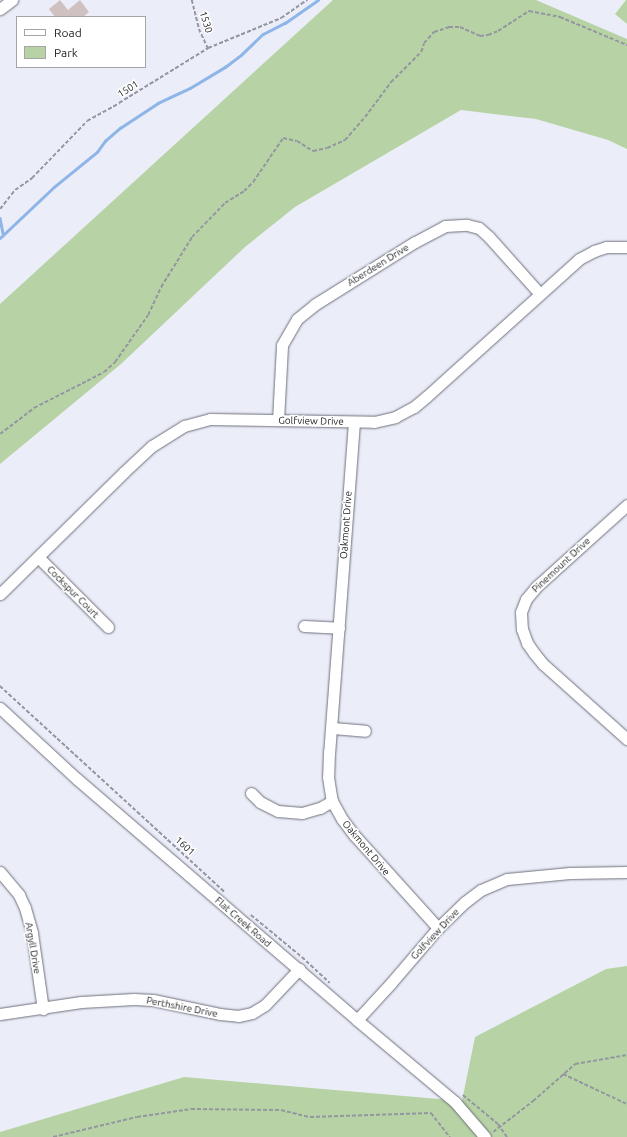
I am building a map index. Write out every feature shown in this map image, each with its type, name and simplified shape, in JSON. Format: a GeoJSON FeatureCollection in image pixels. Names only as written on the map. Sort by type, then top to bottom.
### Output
{"type":"FeatureCollection","features":[{"type":"Feature","properties":{"kind":"street"},"geometry":{"type":"LineString","coordinates":[[0,9],[12,0]]}},
{"type":"Feature","properties":{"kind":"street","name":"Aberdeen Drive"},"geometry":{"type":"LineString","coordinates":[[278,420],[282,345],[298,319],[314,305],[415,242],[445,226],[467,225],[479,228],[489,237],[540,294]]}},
{"type":"Feature","properties":{"kind":"street","name":"Golfview Drive"},"geometry":{"type":"LineString","coordinates":[[0,594],[146,451],[163,438],[179,429],[210,419],[354,422],[382,421],[395,417],[414,406],[496,336],[579,259],[594,251],[606,247],[627,246]]}},
{"type":"Feature","properties":{"kind":"street","name":"Oakmont Drive"},"geometry":{"type":"LineString","coordinates":[[354,422],[333,728],[328,777],[332,801],[342,819],[355,836],[438,928]]}},
{"type":"Feature","properties":{"kind":"street","name":"Pinemount Drive"},"geometry":{"type":"LineString","coordinates":[[627,505],[536,586],[526,599],[521,612],[522,629],[527,643],[543,664],[627,739]]}},
{"type":"Feature","properties":{"kind":"street","name":"Cockspur Court"},"geometry":{"type":"LineString","coordinates":[[38,557],[108,627]]}},
{"type":"Feature","properties":{"kind":"street"},"geometry":{"type":"LineString","coordinates":[[304,626],[339,628]]}},
{"type":"Feature","properties":{"kind":"street","name":"Flat Creek Road"},"geometry":{"type":"LineString","coordinates":[[0,708],[78,779],[357,1020],[456,1102],[485,1137]]}},
{"type":"Feature","properties":{"kind":"street"},"geometry":{"type":"LineString","coordinates":[[333,728],[365,731]]}},
{"type":"Feature","properties":{"kind":"street"},"geometry":{"type":"LineString","coordinates":[[251,794],[260,802],[278,811],[302,813],[320,808],[332,801]]}},
{"type":"Feature","properties":{"kind":"street","name":"Argyll Drive"},"geometry":{"type":"LineString","coordinates":[[0,872],[19,895],[25,908],[32,933],[43,1009]]}},
{"type":"Feature","properties":{"kind":"street","name":"Golfview Drive"},"geometry":{"type":"LineString","coordinates":[[357,1020],[438,928],[465,902],[481,890],[507,880],[570,873],[627,872]]}},
{"type":"Feature","properties":{"kind":"street","name":"Perthshire Drive"},"geometry":{"type":"LineString","coordinates":[[0,1014],[104,1000],[153,1000],[220,1014],[238,1016],[252,1013],[265,1005],[299,969]]}},
{"type":"Feature","properties":{"kind":"path","name":"1530"},"geometry":{"type":"LineString","coordinates":[[192,0],[199,29],[208,48]]}},
{"type":"Feature","properties":{"kind":"path","name":"1501"},"geometry":{"type":"LineString","coordinates":[[0,209],[15,190],[32,178],[87,121],[119,104],[208,48],[281,18],[307,0]]}},
{"type":"Feature","properties":{"kind":"path"},"geometry":{"type":"LineString","coordinates":[[0,434],[34,408],[104,372],[115,362],[148,315],[161,287],[192,237],[225,203],[253,182],[283,138],[298,140],[309,149],[313,150],[327,148],[345,140],[365,117],[391,82],[421,52],[424,42],[434,32],[449,27],[460,27],[480,36],[488,35],[498,31],[529,11],[560,17],[627,45]]}},
{"type":"Feature","properties":{"kind":"path","name":"1601"},"geometry":{"type":"LineString","coordinates":[[0,686],[227,894]]}},
{"type":"Feature","properties":{"kind":"path"},"geometry":{"type":"LineString","coordinates":[[250,914],[302,957],[331,984]]}},
{"type":"Feature","properties":{"kind":"path"},"geometry":{"type":"LineString","coordinates":[[485,1137],[511,1119],[574,1064],[627,1055]]}},
{"type":"Feature","properties":{"kind":"path"},"geometry":{"type":"LineString","coordinates":[[562,1074],[627,1104]]}},
{"type":"Feature","properties":{"kind":"path"},"geometry":{"type":"LineString","coordinates":[[53,1137],[137,1117],[191,1109],[281,1110],[310,1117],[431,1113],[450,1137]]}},
{"type":"Feature","properties":{"kind":"green space"},"geometry":{"type":"Polygon","coordinates":[[[333,0],[536,0],[627,39],[627,149],[608,140],[536,119],[461,110],[295,207],[245,247],[121,364],[0,464],[0,304],[333,0]]]}},
{"type":"Feature","properties":{"kind":"green space"},"geometry":{"type":"Polygon","coordinates":[[[627,0],[627,24],[615,14],[627,0]]]}},
{"type":"Feature","properties":{"kind":"green space"},"geometry":{"type":"Polygon","coordinates":[[[627,966],[627,1137],[0,1137],[0,1132],[184,1077],[462,1101],[475,1037],[606,969],[627,966]]]}},
{"type":"Feature","properties":{"kind":"building"},"geometry":{"type":"Polygon","coordinates":[[[60,0],[68,10],[80,0],[89,12],[84,16],[54,16],[49,9],[60,0]]]}},
{"type":"Feature","properties":{"kind":"waterway"},"geometry":{"type":"LineString","coordinates":[[0,238],[54,187],[97,152],[105,141],[120,128],[158,103],[190,88],[225,67],[241,55],[263,34],[285,23],[318,0]]}},
{"type":"Feature","properties":{"kind":"waterway"},"geometry":{"type":"LineString","coordinates":[[0,218],[3,233]]}}]}
